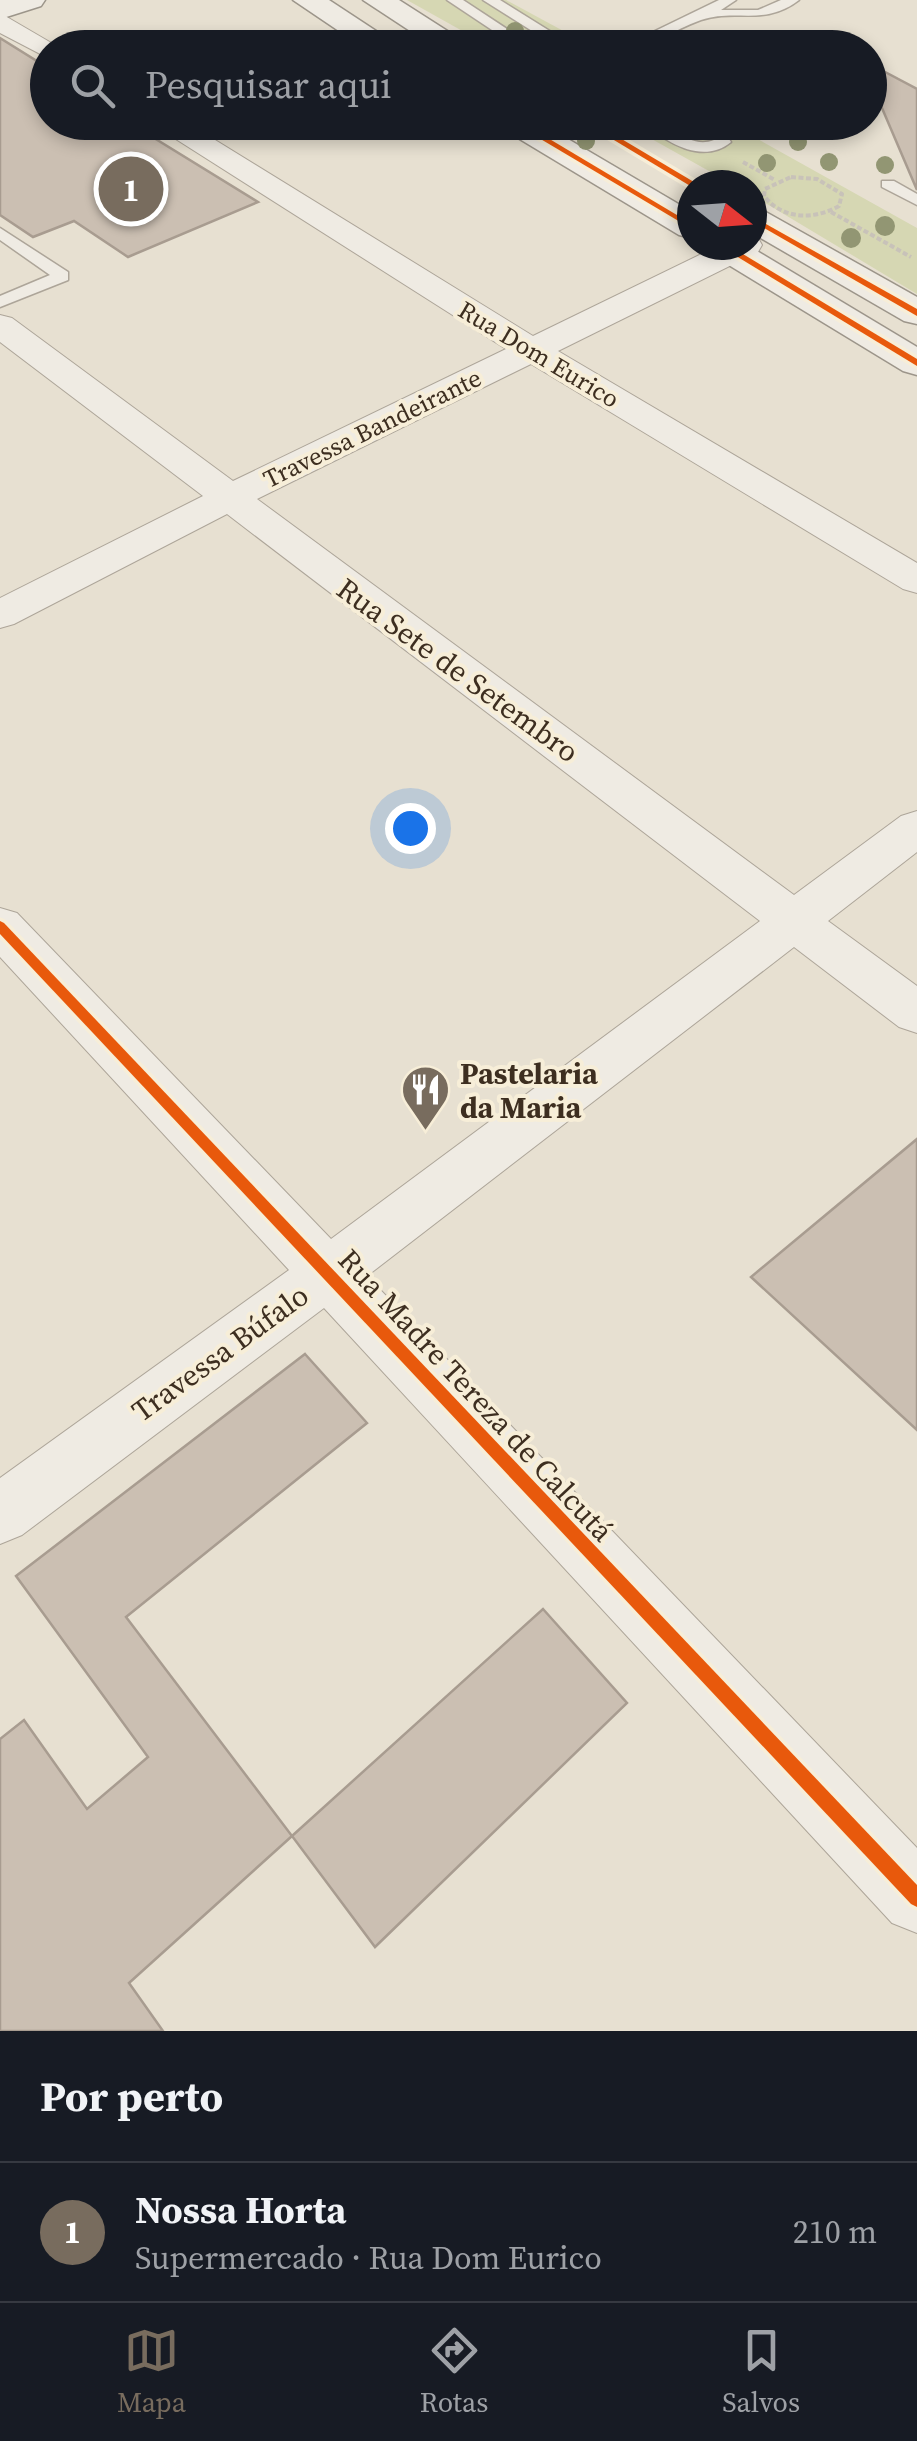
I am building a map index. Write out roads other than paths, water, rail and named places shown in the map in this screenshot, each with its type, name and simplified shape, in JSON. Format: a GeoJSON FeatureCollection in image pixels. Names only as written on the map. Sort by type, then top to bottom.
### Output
{"type":"FeatureCollection","features":[{"type":"Feature","properties":{"kind":"street"},"geometry":{"type":"LineString","coordinates":[[0,10],[30,0]]}},
{"type":"Feature","properties":{"kind":"street"},"geometry":{"type":"LineString","coordinates":[[308,0],[357,30]]}},
{"type":"Feature","properties":{"kind":"street"},"geometry":{"type":"LineString","coordinates":[[378,0],[429,30]]}},
{"type":"Feature","properties":{"kind":"street"},"geometry":{"type":"LineString","coordinates":[[0,21],[30,39]]}},
{"type":"Feature","properties":{"kind":"street","name":"Rua Dom Eurico"},"geometry":{"type":"LineString","coordinates":[[193,140],[532,350],[917,580]]}},
{"type":"Feature","properties":{"kind":"street"},"geometry":{"type":"LineString","coordinates":[[545,140],[677,219]]}},
{"type":"Feature","properties":{"kind":"street"},"geometry":{"type":"LineString","coordinates":[[618,140],[677,174]]}},
{"type":"Feature","properties":{"kind":"street"},"geometry":{"type":"LineString","coordinates":[[767,248],[917,313]]}},
{"type":"Feature","properties":{"kind":"street"},"geometry":{"type":"LineString","coordinates":[[767,254],[917,364]]}},
{"type":"Feature","properties":{"kind":"street","name":"Travessa Bandeirante"},"geometry":{"type":"LineString","coordinates":[[0,615],[706,260]]}},
{"type":"Feature","properties":{"kind":"street","name":"Rua Sete de Setembro"},"geometry":{"type":"LineString","coordinates":[[0,325],[917,1014]]}},
{"type":"Feature","properties":{"kind":"street","name":"Travessa Búfalo"},"geometry":{"type":"LineString","coordinates":[[0,1514],[327,1274],[917,828]]}},
{"type":"Feature","properties":{"kind":"street","name":"Rua Madre Tereza de Calcutá"},"geometry":{"type":"LineString","coordinates":[[0,926],[917,1898]]}},
{"type":"Feature","properties":{"kind":"lane"},"geometry":{"type":"LineString","coordinates":[[454,0],[501,30]]}},
{"type":"Feature","properties":{"kind":"lane"},"geometry":{"type":"LineString","coordinates":[[490,0],[540,30]]}},
{"type":"Feature","properties":{"kind":"lane"},"geometry":{"type":"LineString","coordinates":[[667,30],[729,0]]}},
{"type":"Feature","properties":{"kind":"lane"},"geometry":{"type":"LineString","coordinates":[[703,14],[760,14],[792,0]]}},
{"type":"Feature","properties":{"kind":"lane"},"geometry":{"type":"LineString","coordinates":[[680,140],[704,149],[723,140]]}},
{"type":"Feature","properties":{"kind":"lane"},"geometry":{"type":"LineString","coordinates":[[888,184],[917,200]]}},
{"type":"Feature","properties":{"kind":"lane"},"geometry":{"type":"LineString","coordinates":[[0,233],[62,276],[0,302]]}},
{"type":"Feature","properties":{"kind":"place","name":"Nossa Horta"},"geometry":{"type":"Point","coordinates":[131,189]}},
{"type":"Feature","properties":{"kind":"place","name":"Pastelaria da Maria"},"geometry":{"type":"Point","coordinates":[425,1132]}}]}
